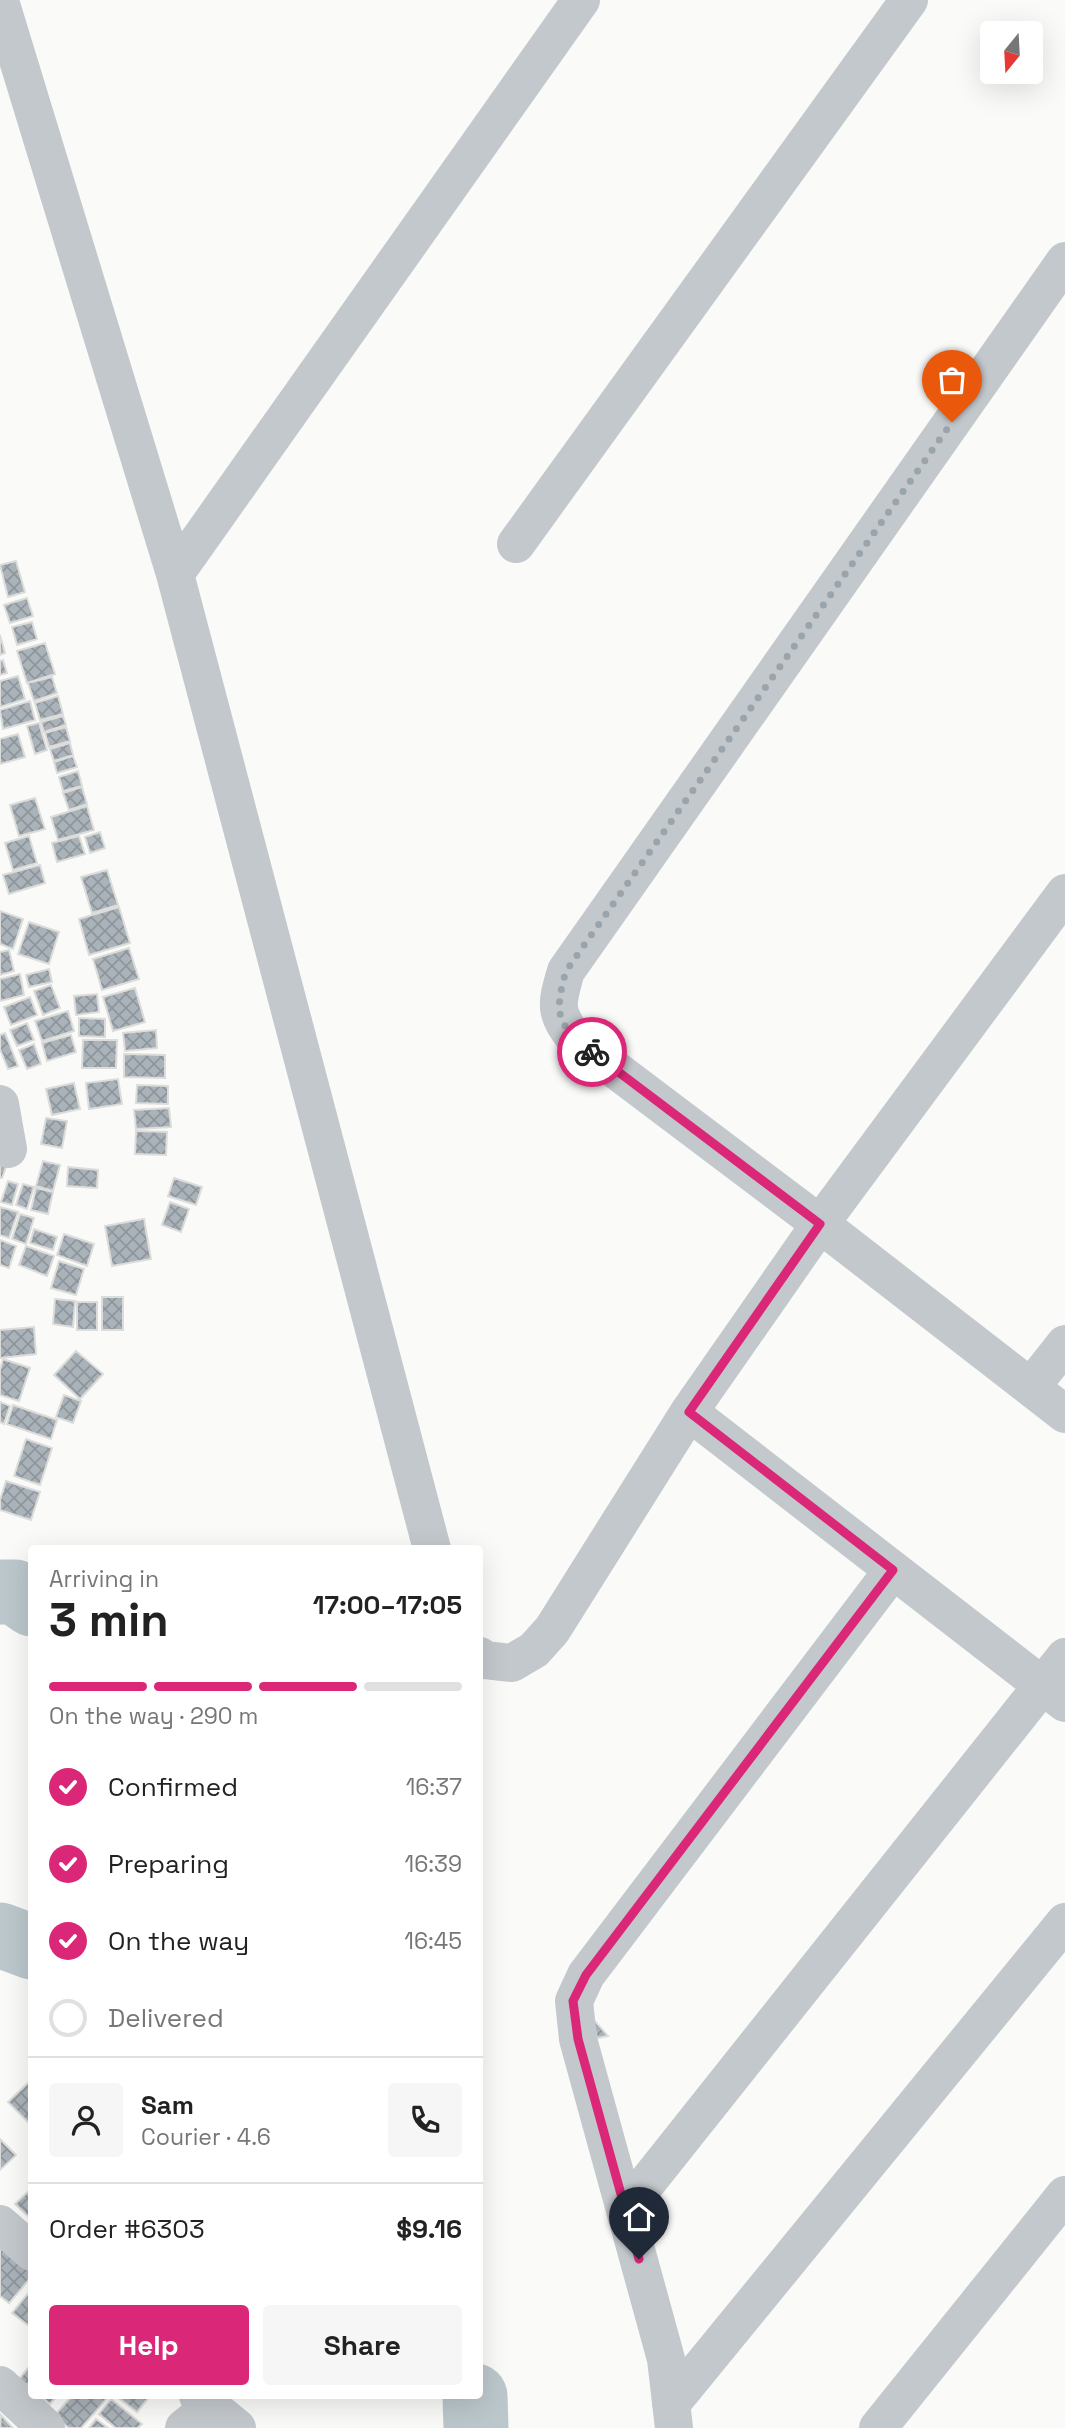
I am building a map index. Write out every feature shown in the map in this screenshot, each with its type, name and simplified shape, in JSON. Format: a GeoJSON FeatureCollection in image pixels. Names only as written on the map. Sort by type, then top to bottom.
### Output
{"type":"FeatureCollection","features":[{"type":"Feature","properties":{"kind":"street"},"geometry":{"type":"LineString","coordinates":[[175,574],[581,0]]}},
{"type":"Feature","properties":{"kind":"street"},"geometry":{"type":"LineString","coordinates":[[516,544],[909,0]]}},
{"type":"Feature","properties":{"kind":"street"},"geometry":{"type":"LineString","coordinates":[[0,1],[175,574],[431,1545]]}},
{"type":"Feature","properties":{"kind":"street"},"geometry":{"type":"LineString","coordinates":[[1065,261],[566,971],[558,997],[560,1019],[576,1040],[1065,1414]]}},
{"type":"Feature","properties":{"kind":"street"},"geometry":{"type":"LineString","coordinates":[[483,1658],[512,1663],[534,1650],[552,1630],[689,1412],[820,1224],[1065,893]]}},
{"type":"Feature","properties":{"kind":"street"},"geometry":{"type":"LineString","coordinates":[[0,1104],[8,1149]]}},
{"type":"Feature","properties":{"kind":"street"},"geometry":{"type":"LineString","coordinates":[[1031,1387],[1065,1344]]}},
{"type":"Feature","properties":{"kind":"street"},"geometry":{"type":"LineString","coordinates":[[625,2209],[1058,1682],[893,1570],[689,1412]]}},
{"type":"Feature","properties":{"kind":"street"},"geometry":{"type":"LineString","coordinates":[[672,2416],[666,2359],[578,2039],[573,2001],[586,1975],[893,1570]]}},
{"type":"Feature","properties":{"kind":"street"},"geometry":{"type":"LineString","coordinates":[[672,2416],[1065,1922]]}},
{"type":"Feature","properties":{"kind":"street"},"geometry":{"type":"LineString","coordinates":[[878,2428],[1065,2195]]}},
{"type":"Feature","properties":{"kind":"street"},"geometry":{"type":"LineString","coordinates":[[0,2224],[28,2248]]}},
{"type":"Feature","properties":{"kind":"street"},"geometry":{"type":"LineString","coordinates":[[0,2385],[46,2428]]}},
{"type":"Feature","properties":{"kind":"building"},"geometry":{"type":"Polygon","coordinates":[[[16,561],[25,592],[8,597],[0,565],[16,561]]]}},
{"type":"Feature","properties":{"kind":"building"},"geometry":{"type":"Polygon","coordinates":[[[27,598],[33,616],[10,623],[4,605],[27,598]]]}},
{"type":"Feature","properties":{"kind":"building"},"geometry":{"type":"Polygon","coordinates":[[[32,622],[37,639],[17,645],[12,627],[32,622]]]}},
{"type":"Feature","properties":{"kind":"building"},"geometry":{"type":"Polygon","coordinates":[[[0,635],[5,653],[0,655],[0,635]]]}},
{"type":"Feature","properties":{"kind":"building"},"geometry":{"type":"Polygon","coordinates":[[[45,643],[55,674],[27,683],[17,651],[45,643]]]}},
{"type":"Feature","properties":{"kind":"building"},"geometry":{"type":"Polygon","coordinates":[[[3,660],[7,673],[0,675],[0,661],[3,660]]]}},
{"type":"Feature","properties":{"kind":"building"},"geometry":{"type":"Polygon","coordinates":[[[18,676],[25,699],[0,707],[0,681],[18,676]]]}},
{"type":"Feature","properties":{"kind":"building"},"geometry":{"type":"Polygon","coordinates":[[[52,677],[57,693],[34,701],[28,683],[52,677]]]}},
{"type":"Feature","properties":{"kind":"building"},"geometry":{"type":"Polygon","coordinates":[[[58,696],[63,714],[40,720],[35,703],[58,696]]]}},
{"type":"Feature","properties":{"kind":"building"},"geometry":{"type":"Polygon","coordinates":[[[30,701],[35,720],[3,729],[0,710],[30,701]]]}},
{"type":"Feature","properties":{"kind":"building"},"geometry":{"type":"Polygon","coordinates":[[[63,716],[66,725],[44,732],[41,722],[63,716]]]}},
{"type":"Feature","properties":{"kind":"building"},"geometry":{"type":"Polygon","coordinates":[[[39,723],[47,750],[35,754],[27,726],[39,723]]]}},
{"type":"Feature","properties":{"kind":"building"},"geometry":{"type":"Polygon","coordinates":[[[66,727],[70,741],[49,747],[45,733],[66,727]]]}},
{"type":"Feature","properties":{"kind":"building"},"geometry":{"type":"Polygon","coordinates":[[[18,734],[25,757],[0,764],[0,739],[18,734]]]}},
{"type":"Feature","properties":{"kind":"building"},"geometry":{"type":"Polygon","coordinates":[[[70,743],[73,755],[54,761],[50,749],[70,743]]]}},
{"type":"Feature","properties":{"kind":"building"},"geometry":{"type":"Polygon","coordinates":[[[73,756],[77,767],[57,773],[54,762],[73,756]]]}},
{"type":"Feature","properties":{"kind":"building"},"geometry":{"type":"Polygon","coordinates":[[[78,771],[82,786],[63,791],[59,777],[78,771]]]}},
{"type":"Feature","properties":{"kind":"building"},"geometry":{"type":"Polygon","coordinates":[[[82,787],[87,804],[69,810],[63,793],[82,787]]]}},
{"type":"Feature","properties":{"kind":"building"},"geometry":{"type":"Polygon","coordinates":[[[35,798],[45,829],[19,836],[10,805],[35,798]]]}},
{"type":"Feature","properties":{"kind":"building"},"geometry":{"type":"Polygon","coordinates":[[[87,806],[94,830],[58,840],[51,817],[87,806]]]}},
{"type":"Feature","properties":{"kind":"building"},"geometry":{"type":"Polygon","coordinates":[[[100,832],[105,848],[90,853],[85,837],[100,832]]]}},
{"type":"Feature","properties":{"kind":"building"},"geometry":{"type":"Polygon","coordinates":[[[29,836],[37,863],[13,870],[5,843],[29,836]]]}},
{"type":"Feature","properties":{"kind":"building"},"geometry":{"type":"Polygon","coordinates":[[[79,836],[85,854],[57,862],[52,843],[79,836]]]}},
{"type":"Feature","properties":{"kind":"building"},"geometry":{"type":"Polygon","coordinates":[[[40,865],[45,883],[9,894],[3,875],[40,865]]]}},
{"type":"Feature","properties":{"kind":"building"},"geometry":{"type":"Polygon","coordinates":[[[107,870],[118,905],[92,913],[81,877],[107,870]]]}},
{"type":"Feature","properties":{"kind":"building"},"geometry":{"type":"Polygon","coordinates":[[[119,907],[130,943],[89,955],[79,919],[119,907]]]}},
{"type":"Feature","properties":{"kind":"building"},"geometry":{"type":"Polygon","coordinates":[[[0,911],[23,919],[13,949],[0,944],[0,911]]]}},
{"type":"Feature","properties":{"kind":"building"},"geometry":{"type":"Polygon","coordinates":[[[29,922],[59,932],[49,964],[18,954],[29,922]]]}},
{"type":"Feature","properties":{"kind":"building"},"geometry":{"type":"Polygon","coordinates":[[[129,948],[139,979],[102,990],[93,959],[129,948]]]}},
{"type":"Feature","properties":{"kind":"building"},"geometry":{"type":"Polygon","coordinates":[[[9,950],[14,971],[0,975],[0,952],[9,950]]]}},
{"type":"Feature","properties":{"kind":"building"},"geometry":{"type":"Polygon","coordinates":[[[49,969],[52,982],[29,987],[26,975],[49,969]]]}},
{"type":"Feature","properties":{"kind":"building"},"geometry":{"type":"Polygon","coordinates":[[[20,974],[24,995],[0,1001],[0,979],[20,974]]]}},
{"type":"Feature","properties":{"kind":"building"},"geometry":{"type":"Polygon","coordinates":[[[51,985],[60,1008],[43,1015],[34,991],[51,985]]]}},
{"type":"Feature","properties":{"kind":"building"},"geometry":{"type":"Polygon","coordinates":[[[135,988],[145,1022],[113,1031],[103,997],[135,988]]]}},
{"type":"Feature","properties":{"kind":"building"},"geometry":{"type":"Polygon","coordinates":[[[97,994],[99,1012],[76,1015],[74,996],[97,994]]]}},
{"type":"Feature","properties":{"kind":"building"},"geometry":{"type":"Polygon","coordinates":[[[30,997],[37,1015],[11,1025],[4,1007],[30,997]]]}},
{"type":"Feature","properties":{"kind":"building"},"geometry":{"type":"Polygon","coordinates":[[[68,1011],[74,1031],[42,1041],[35,1021],[68,1011]]]}},
{"type":"Feature","properties":{"kind":"building"},"geometry":{"type":"Polygon","coordinates":[[[79,1018],[105,1019],[105,1037],[79,1036],[79,1018]]]}},
{"type":"Feature","properties":{"kind":"building"},"geometry":{"type":"Polygon","coordinates":[[[27,1023],[34,1040],[17,1046],[10,1030],[27,1023]]]}},
{"type":"Feature","properties":{"kind":"building"},"geometry":{"type":"Polygon","coordinates":[[[156,1030],[157,1048],[125,1051],[123,1033],[156,1030]]]}},
{"type":"Feature","properties":{"kind":"building"},"geometry":{"type":"Polygon","coordinates":[[[5,1033],[18,1066],[8,1069],[0,1049],[0,1035],[5,1033]]]}},
{"type":"Feature","properties":{"kind":"building"},"geometry":{"type":"Polygon","coordinates":[[[71,1035],[76,1052],[47,1061],[42,1043],[71,1035]]]}},
{"type":"Feature","properties":{"kind":"building"},"geometry":{"type":"Polygon","coordinates":[[[83,1040],[117,1040],[116,1068],[82,1068],[83,1040]]]}},
{"type":"Feature","properties":{"kind":"building"},"geometry":{"type":"Polygon","coordinates":[[[34,1044],[41,1064],[27,1069],[19,1050],[34,1044]]]}},
{"type":"Feature","properties":{"kind":"building"},"geometry":{"type":"Polygon","coordinates":[[[124,1054],[165,1055],[165,1078],[124,1077],[124,1054]]]}},
{"type":"Feature","properties":{"kind":"building"},"geometry":{"type":"Polygon","coordinates":[[[118,1079],[122,1104],[89,1109],[86,1083],[118,1079]]]}},
{"type":"Feature","properties":{"kind":"building"},"geometry":{"type":"Polygon","coordinates":[[[74,1083],[80,1109],[52,1115],[46,1089],[74,1083]]]}},
{"type":"Feature","properties":{"kind":"building"},"geometry":{"type":"Polygon","coordinates":[[[137,1085],[168,1086],[168,1104],[136,1103],[137,1085]]]}},
{"type":"Feature","properties":{"kind":"building"},"geometry":{"type":"Polygon","coordinates":[[[169,1108],[171,1127],[136,1129],[134,1110],[169,1108]]]}},
{"type":"Feature","properties":{"kind":"building"},"geometry":{"type":"Polygon","coordinates":[[[46,1118],[67,1121],[62,1148],[41,1144],[46,1118]]]}},
{"type":"Feature","properties":{"kind":"building"},"geometry":{"type":"Polygon","coordinates":[[[136,1131],[167,1132],[166,1155],[135,1154],[136,1131]]]}},
{"type":"Feature","properties":{"kind":"building"},"geometry":{"type":"Polygon","coordinates":[[[0,1146],[12,1150],[2,1178],[0,1178],[0,1146]]]}},
{"type":"Feature","properties":{"kind":"building"},"geometry":{"type":"Polygon","coordinates":[[[43,1161],[60,1165],[53,1191],[36,1186],[43,1161]]]}},
{"type":"Feature","properties":{"kind":"building"},"geometry":{"type":"Polygon","coordinates":[[[68,1167],[98,1170],[97,1188],[67,1186],[68,1167]]]}},
{"type":"Feature","properties":{"kind":"building"},"geometry":{"type":"Polygon","coordinates":[[[174,1178],[202,1187],[196,1205],[168,1196],[174,1178]]]}},
{"type":"Feature","properties":{"kind":"building"},"geometry":{"type":"Polygon","coordinates":[[[8,1181],[18,1184],[12,1205],[1,1202],[8,1181]]]}},
{"type":"Feature","properties":{"kind":"building"},"geometry":{"type":"Polygon","coordinates":[[[23,1184],[34,1187],[27,1209],[16,1205],[23,1184]]]}},
{"type":"Feature","properties":{"kind":"building"},"geometry":{"type":"Polygon","coordinates":[[[36,1188],[53,1192],[48,1214],[31,1210],[36,1188]]]}},
{"type":"Feature","properties":{"kind":"building"},"geometry":{"type":"Polygon","coordinates":[[[170,1202],[189,1209],[181,1232],[162,1225],[170,1202]]]}},
{"type":"Feature","properties":{"kind":"building"},"geometry":{"type":"Polygon","coordinates":[[[0,1207],[18,1212],[9,1238],[0,1235],[0,1207]]]}},
{"type":"Feature","properties":{"kind":"building"},"geometry":{"type":"Polygon","coordinates":[[[20,1214],[34,1218],[26,1244],[12,1239],[20,1214]]]}},
{"type":"Feature","properties":{"kind":"building"},"geometry":{"type":"Polygon","coordinates":[[[144,1219],[151,1259],[112,1266],[105,1226],[144,1219]]]}},
{"type":"Feature","properties":{"kind":"building"},"geometry":{"type":"Polygon","coordinates":[[[34,1229],[57,1237],[53,1250],[30,1243],[34,1229]]]}},
{"type":"Feature","properties":{"kind":"building"},"geometry":{"type":"Polygon","coordinates":[[[64,1234],[94,1244],[87,1266],[57,1255],[64,1234]]]}},
{"type":"Feature","properties":{"kind":"building"},"geometry":{"type":"Polygon","coordinates":[[[0,1240],[16,1246],[9,1268],[0,1265],[0,1240]]]}},
{"type":"Feature","properties":{"kind":"building"},"geometry":{"type":"Polygon","coordinates":[[[26,1246],[54,1256],[47,1276],[19,1265],[26,1246]]]}},
{"type":"Feature","properties":{"kind":"building"},"geometry":{"type":"Polygon","coordinates":[[[59,1261],[84,1269],[76,1295],[51,1288],[59,1261]]]}},
{"type":"Feature","properties":{"kind":"building"},"geometry":{"type":"Polygon","coordinates":[[[102,1297],[123,1297],[123,1330],[102,1330],[102,1297]]]}},
{"type":"Feature","properties":{"kind":"building"},"geometry":{"type":"Polygon","coordinates":[[[55,1299],[75,1301],[73,1327],[53,1324],[55,1299]]]}},
{"type":"Feature","properties":{"kind":"building"},"geometry":{"type":"Polygon","coordinates":[[[77,1302],[97,1302],[97,1330],[77,1330],[77,1302]]]}},
{"type":"Feature","properties":{"kind":"building"},"geometry":{"type":"Polygon","coordinates":[[[34,1327],[36,1354],[0,1358],[0,1330],[34,1327]]]}},
{"type":"Feature","properties":{"kind":"building"},"geometry":{"type":"Polygon","coordinates":[[[76,1351],[103,1374],[80,1399],[54,1375],[76,1351]]]}},
{"type":"Feature","properties":{"kind":"building"},"geometry":{"type":"Polygon","coordinates":[[[3,1359],[30,1368],[19,1401],[0,1395],[3,1359]]]}},
{"type":"Feature","properties":{"kind":"building"},"geometry":{"type":"Polygon","coordinates":[[[64,1395],[81,1401],[73,1423],[56,1417],[64,1395]]]}},
{"type":"Feature","properties":{"kind":"building"},"geometry":{"type":"Polygon","coordinates":[[[0,1402],[10,1406],[4,1424],[0,1422],[0,1402]]]}},
{"type":"Feature","properties":{"kind":"building"},"geometry":{"type":"Polygon","coordinates":[[[13,1405],[57,1420],[51,1439],[7,1424],[13,1405]]]}},
{"type":"Feature","properties":{"kind":"building"},"geometry":{"type":"Polygon","coordinates":[[[26,1439],[52,1448],[40,1485],[14,1476],[26,1439]]]}},
{"type":"Feature","properties":{"kind":"building"},"geometry":{"type":"Polygon","coordinates":[[[6,1481],[40,1492],[31,1520],[0,1510],[6,1481]]]}},
{"type":"Feature","properties":{"kind":"building"},"geometry":{"type":"Polygon","coordinates":[[[592,2018],[608,2036],[597,2038],[592,2018]]]}},
{"type":"Feature","properties":{"kind":"building"},"geometry":{"type":"Polygon","coordinates":[[[28,2083],[28,2122],[8,2102],[28,2083]]]}},
{"type":"Feature","properties":{"kind":"building"},"geometry":{"type":"Polygon","coordinates":[[[0,2139],[16,2155],[0,2170],[0,2139]]]}},
{"type":"Feature","properties":{"kind":"building"},"geometry":{"type":"Polygon","coordinates":[[[28,2192],[28,2216],[15,2204],[28,2192]]]}},
{"type":"Feature","properties":{"kind":"building"},"geometry":{"type":"Polygon","coordinates":[[[0,2248],[28,2258],[28,2281],[9,2303],[0,2296],[0,2248]]]}},
{"type":"Feature","properties":{"kind":"building"},"geometry":{"type":"Polygon","coordinates":[[[28,2294],[28,2325],[12,2313],[28,2294]]]}},
{"type":"Feature","properties":{"kind":"building"},"geometry":{"type":"Polygon","coordinates":[[[28,2368],[28,2385],[19,2379],[28,2368]]]}},
{"type":"Feature","properties":{"kind":"building"},"geometry":{"type":"Polygon","coordinates":[[[69,2399],[106,2399],[81,2428],[69,2428],[54,2416],[69,2399]]]}},
{"type":"Feature","properties":{"kind":"building"},"geometry":{"type":"Polygon","coordinates":[[[111,2399],[142,2424],[138,2428],[116,2428],[99,2414],[111,2399]]]}},
{"type":"Feature","properties":{"kind":"building"},"geometry":{"type":"Polygon","coordinates":[[[120,2399],[148,2399],[137,2412],[120,2399]]]}},
{"type":"Feature","properties":{"kind":"building"},"geometry":{"type":"Polygon","coordinates":[[[1,2415],[13,2428],[0,2428],[1,2415]]]}},
{"type":"Feature","properties":{"kind":"building"},"geometry":{"type":"Polygon","coordinates":[[[96,2419],[108,2428],[89,2428],[96,2419]]]}},
{"type":"Feature","properties":{"kind":"waterway"},"geometry":{"type":"LineString","coordinates":[[0,1592],[15,1592],[28,1601]]}},
{"type":"Feature","properties":{"kind":"waterway"},"geometry":{"type":"LineString","coordinates":[[0,1935],[28,1946]]}},
{"type":"Feature","properties":{"kind":"waterway"},"geometry":{"type":"LineString","coordinates":[[475,2399],[476,2428]]}},
{"type":"Feature","properties":{"kind":"way so far"},"geometry":{"type":"LineString","coordinates":[[592,1052],[576,1040],[560,1019],[558,997],[566,971],[952,422]]}},
{"type":"Feature","properties":{"kind":"route"},"geometry":{"type":"LineString","coordinates":[[592,1052],[820,1224],[689,1412],[893,1570],[586,1975],[573,2001],[578,2039],[639,2259]]}}]}
